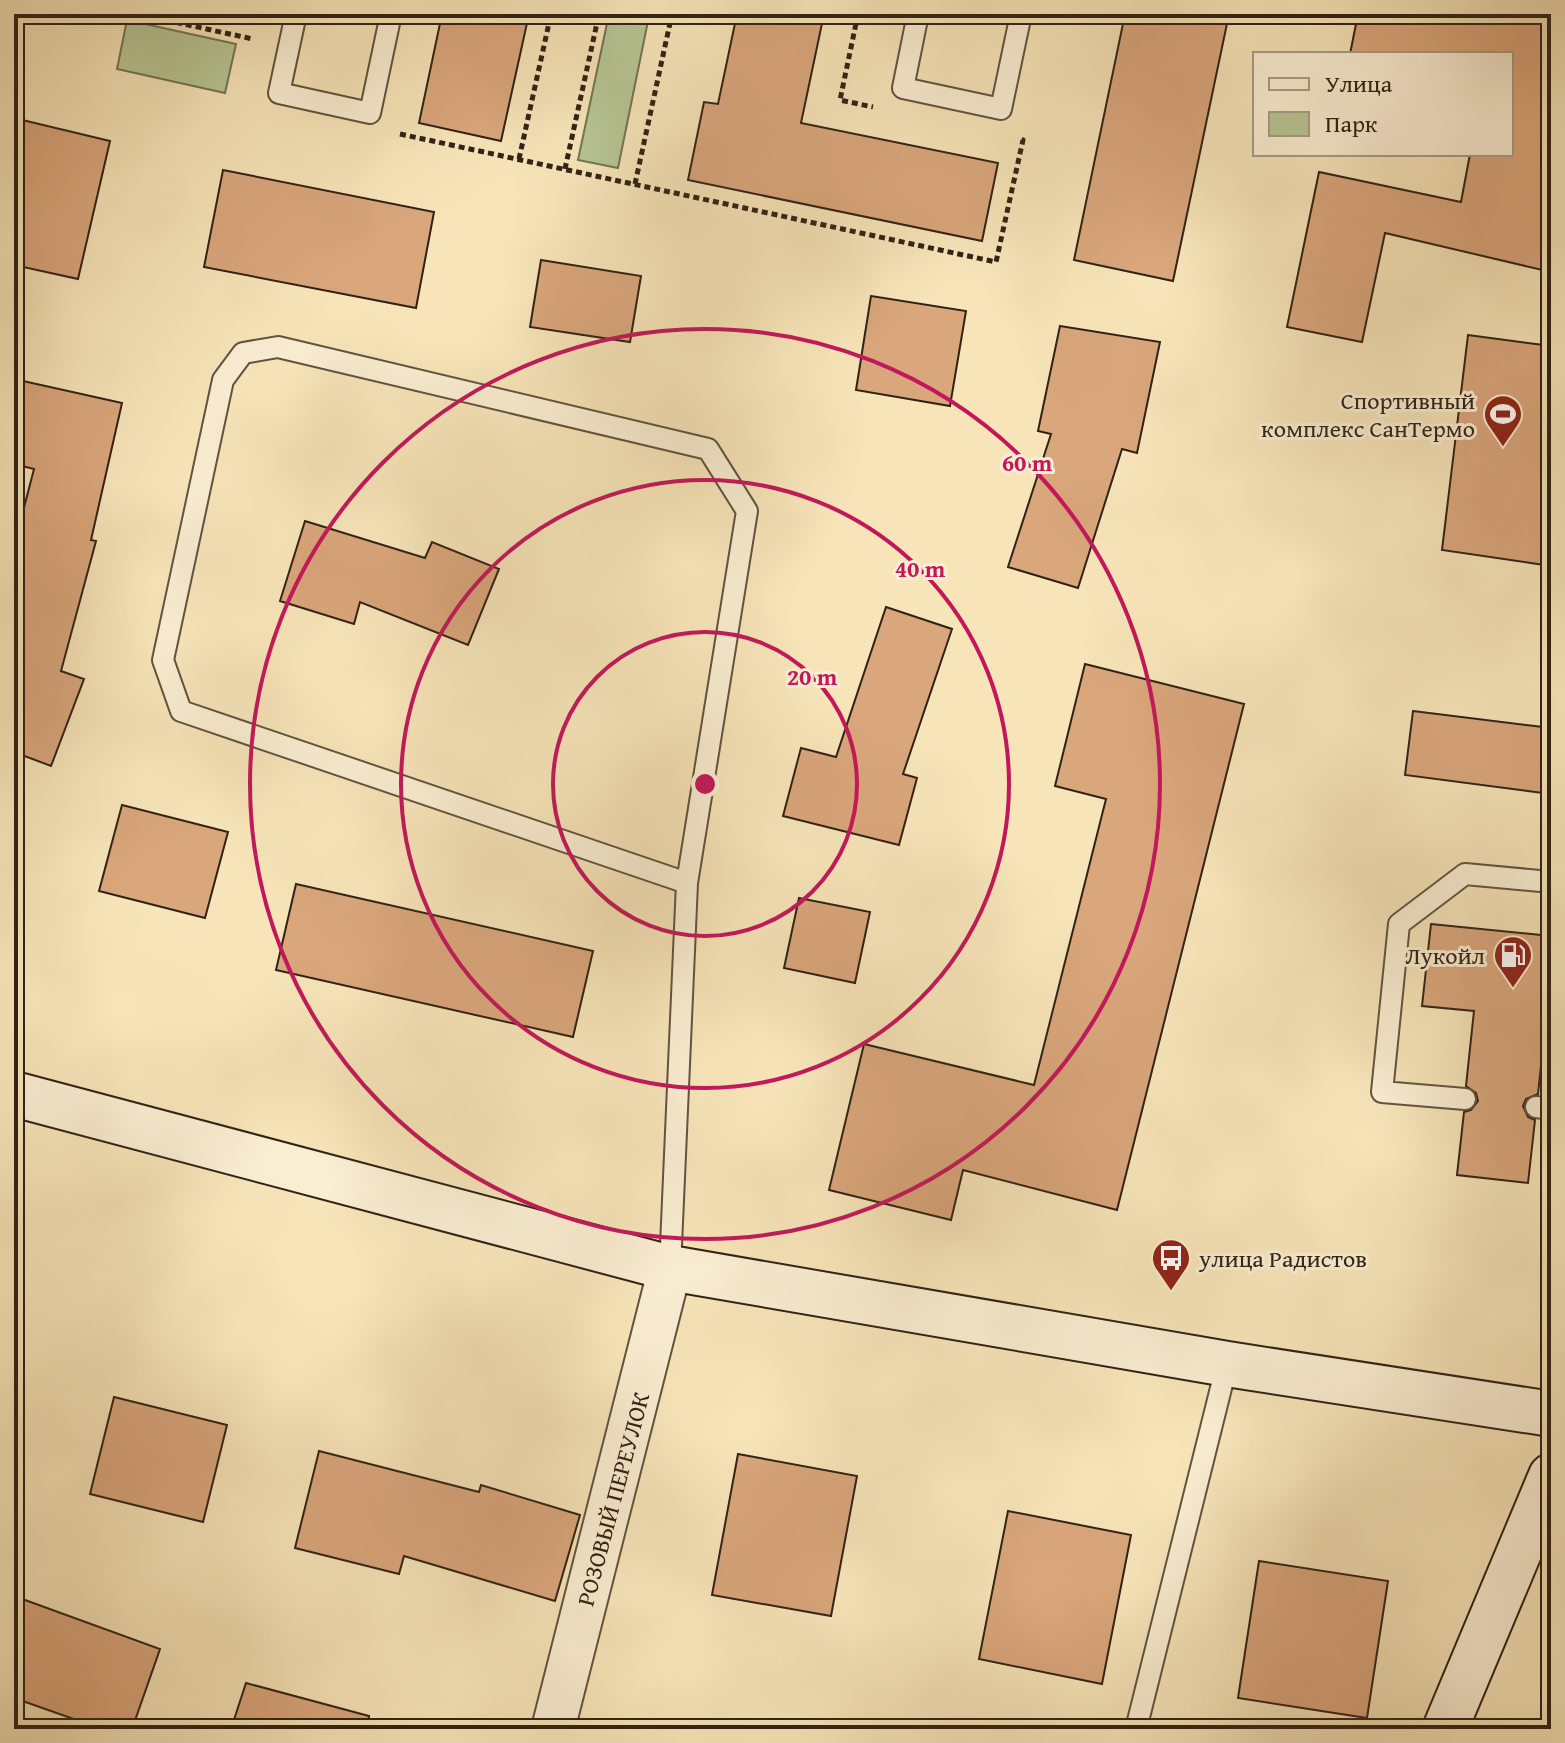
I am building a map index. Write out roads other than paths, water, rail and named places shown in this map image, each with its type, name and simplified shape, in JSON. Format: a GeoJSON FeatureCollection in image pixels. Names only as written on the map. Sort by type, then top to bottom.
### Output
{"type":"FeatureCollection","features":[{"type":"Feature","properties":{"kind":"main road"},"geometry":{"type":"LineString","coordinates":[[14,1094],[670,1268],[1227,1364],[1551,1414]]}},
{"type":"Feature","properties":{"kind":"main road"},"geometry":{"type":"LineString","coordinates":[[1445,1729],[1551,1476]]}},
{"type":"Feature","properties":{"kind":"street","name":"РОЗОВЫЙ ПЕРЕУЛОК"},"geometry":{"type":"LineString","coordinates":[[553,1729],[670,1268]]}},
{"type":"Feature","properties":{"kind":"lane"},"geometry":{"type":"LineString","coordinates":[[296,14],[279,93],[370,113],[391,14]]}},
{"type":"Feature","properties":{"kind":"lane"},"geometry":{"type":"LineString","coordinates":[[918,14],[903,88],[1001,109],[1021,14]]}},
{"type":"Feature","properties":{"kind":"lane"},"geometry":{"type":"LineString","coordinates":[[670,1268],[687,883],[747,511],[708,449],[278,347],[243,353],[223,380],[163,660],[181,711],[687,883]]}},
{"type":"Feature","properties":{"kind":"lane"},"geometry":{"type":"LineString","coordinates":[[1465,1099],[1382,1092],[1399,924],[1465,874],[1551,882]]}},
{"type":"Feature","properties":{"kind":"lane"},"geometry":{"type":"LineString","coordinates":[[1136,1729],[1227,1364]]}},
{"type":"Feature","properties":{"kind":"place","name":"Спортивный комплекс СанТермо"},"geometry":{"type":"Point","coordinates":[1503,448]}},
{"type":"Feature","properties":{"kind":"place","name":"Лукойл"},"geometry":{"type":"Point","coordinates":[1513,989]}},
{"type":"Feature","properties":{"kind":"place","name":"улица Радистов"},"geometry":{"type":"Point","coordinates":[1171,1292]}}]}
